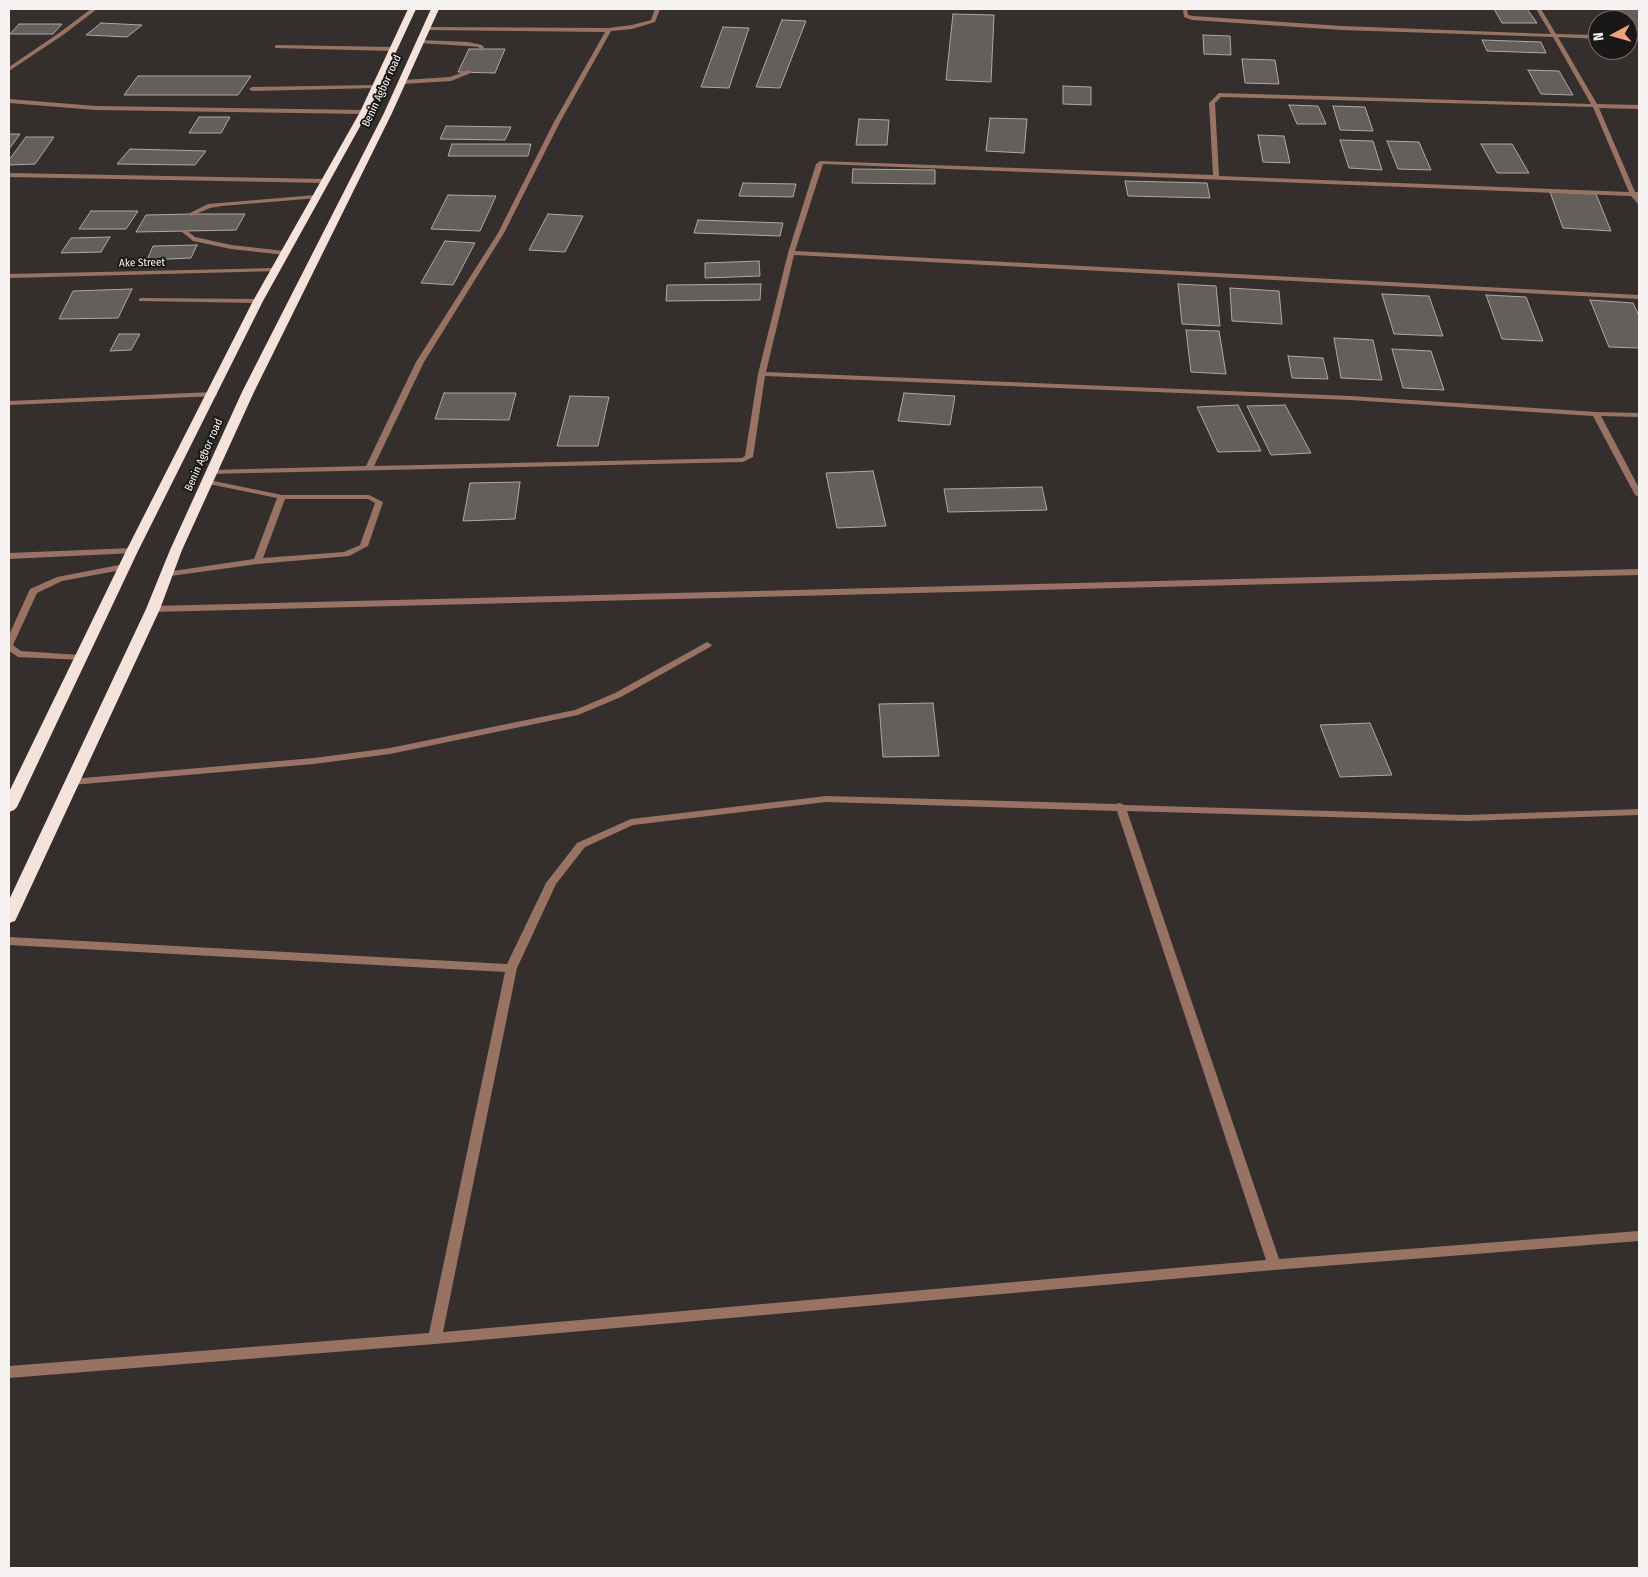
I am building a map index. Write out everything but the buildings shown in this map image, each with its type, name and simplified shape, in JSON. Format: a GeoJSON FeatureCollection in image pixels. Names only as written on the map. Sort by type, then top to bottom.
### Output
{"type":"FeatureCollection","features":[{"type":"Feature","properties":{"kind":"highway","name":"Benin Agbor road"},"geometry":{"type":"LineString","coordinates":[[9,807],[132,551],[258,302],[364,112],[412,9]]}},
{"type":"Feature","properties":{"kind":"highway","name":"Benin Agbor road"},"geometry":{"type":"LineString","coordinates":[[9,917],[153,608],[248,392],[403,82],[435,9]]}},
{"type":"Feature","properties":{"kind":"street"},"geometry":{"type":"LineString","coordinates":[[9,68],[61,34],[94,9]]}},
{"type":"Feature","properties":{"kind":"street"},"geometry":{"type":"LineString","coordinates":[[427,28],[609,30],[632,27],[653,21],[657,9]]}},
{"type":"Feature","properties":{"kind":"street"},"geometry":{"type":"LineString","coordinates":[[1185,9],[1187,17],[1192,18],[1342,28],[1588,37]]}},
{"type":"Feature","properties":{"kind":"street"},"geometry":{"type":"LineString","coordinates":[[1539,9],[1553,36],[1595,105],[1639,202]]}},
{"type":"Feature","properties":{"kind":"street"},"geometry":{"type":"LineString","coordinates":[[369,469],[420,362],[501,233],[557,122],[609,30]]}},
{"type":"Feature","properties":{"kind":"street"},"geometry":{"type":"LineString","coordinates":[[420,42],[468,44],[480,46],[482,49]]}},
{"type":"Feature","properties":{"kind":"street"},"geometry":{"type":"LineString","coordinates":[[277,47],[393,49]]}},
{"type":"Feature","properties":{"kind":"street"},"geometry":{"type":"LineString","coordinates":[[403,82],[451,79],[469,72]]}},
{"type":"Feature","properties":{"kind":"street"},"geometry":{"type":"LineString","coordinates":[[252,89],[376,88]]}},
{"type":"Feature","properties":{"kind":"street"},"geometry":{"type":"LineString","coordinates":[[1216,176],[1212,103],[1219,95],[1639,107]]}},
{"type":"Feature","properties":{"kind":"street"},"geometry":{"type":"LineString","coordinates":[[9,101],[96,108],[364,112]]}},
{"type":"Feature","properties":{"kind":"street"},"geometry":{"type":"LineString","coordinates":[[209,477],[369,469],[743,460],[749,457],[762,374],[791,253],[819,164],[822,162],[1636,194]]}},
{"type":"Feature","properties":{"kind":"street"},"geometry":{"type":"LineString","coordinates":[[9,175],[326,181]]}},
{"type":"Feature","properties":{"kind":"street"},"geometry":{"type":"LineString","coordinates":[[191,214],[208,206],[222,204],[316,197]]}},
{"type":"Feature","properties":{"kind":"street"},"geometry":{"type":"LineString","coordinates":[[184,231],[193,238],[231,247],[285,253]]}},
{"type":"Feature","properties":{"kind":"street"},"geometry":{"type":"LineString","coordinates":[[791,253],[1639,297]]}},
{"type":"Feature","properties":{"kind":"street","name":"Ake Street"},"geometry":{"type":"LineString","coordinates":[[9,276],[277,270]]}},
{"type":"Feature","properties":{"kind":"street"},"geometry":{"type":"LineString","coordinates":[[141,300],[258,302]]}},
{"type":"Feature","properties":{"kind":"street"},"geometry":{"type":"LineString","coordinates":[[762,374],[1350,398],[1596,414],[1639,415]]}},
{"type":"Feature","properties":{"kind":"street"},"geometry":{"type":"LineString","coordinates":[[9,403],[213,394]]}},
{"type":"Feature","properties":{"kind":"street"},"geometry":{"type":"LineString","coordinates":[[1596,414],[1639,495]]}},
{"type":"Feature","properties":{"kind":"street"},"geometry":{"type":"LineString","coordinates":[[166,575],[258,561],[346,554],[364,546],[379,502],[369,498],[282,497],[209,477]]}},
{"type":"Feature","properties":{"kind":"street"},"geometry":{"type":"LineString","coordinates":[[258,561],[282,497]]}},
{"type":"Feature","properties":{"kind":"street"},"geometry":{"type":"LineString","coordinates":[[9,556],[132,551]]}},
{"type":"Feature","properties":{"kind":"street"},"geometry":{"type":"LineString","coordinates":[[80,658],[18,654],[9,646],[33,591],[60,579],[124,567]]}},
{"type":"Feature","properties":{"kind":"street"},"geometry":{"type":"LineString","coordinates":[[153,608],[1639,572]]}},
{"type":"Feature","properties":{"kind":"street"},"geometry":{"type":"LineString","coordinates":[[72,782],[314,761],[390,751],[578,712],[618,695],[707,645]]}},
{"type":"Feature","properties":{"kind":"street"},"geometry":{"type":"LineString","coordinates":[[435,1338],[511,968],[551,883],[581,845],[631,822],[826,799],[1120,806],[1466,818],[1639,812]]}},
{"type":"Feature","properties":{"kind":"street"},"geometry":{"type":"LineString","coordinates":[[1120,806],[1274,1264]]}},
{"type":"Feature","properties":{"kind":"street"},"geometry":{"type":"LineString","coordinates":[[9,941],[511,968]]}},
{"type":"Feature","properties":{"kind":"street"},"geometry":{"type":"LineString","coordinates":[[9,1372],[435,1338],[1274,1264],[1639,1236]]}}]}
